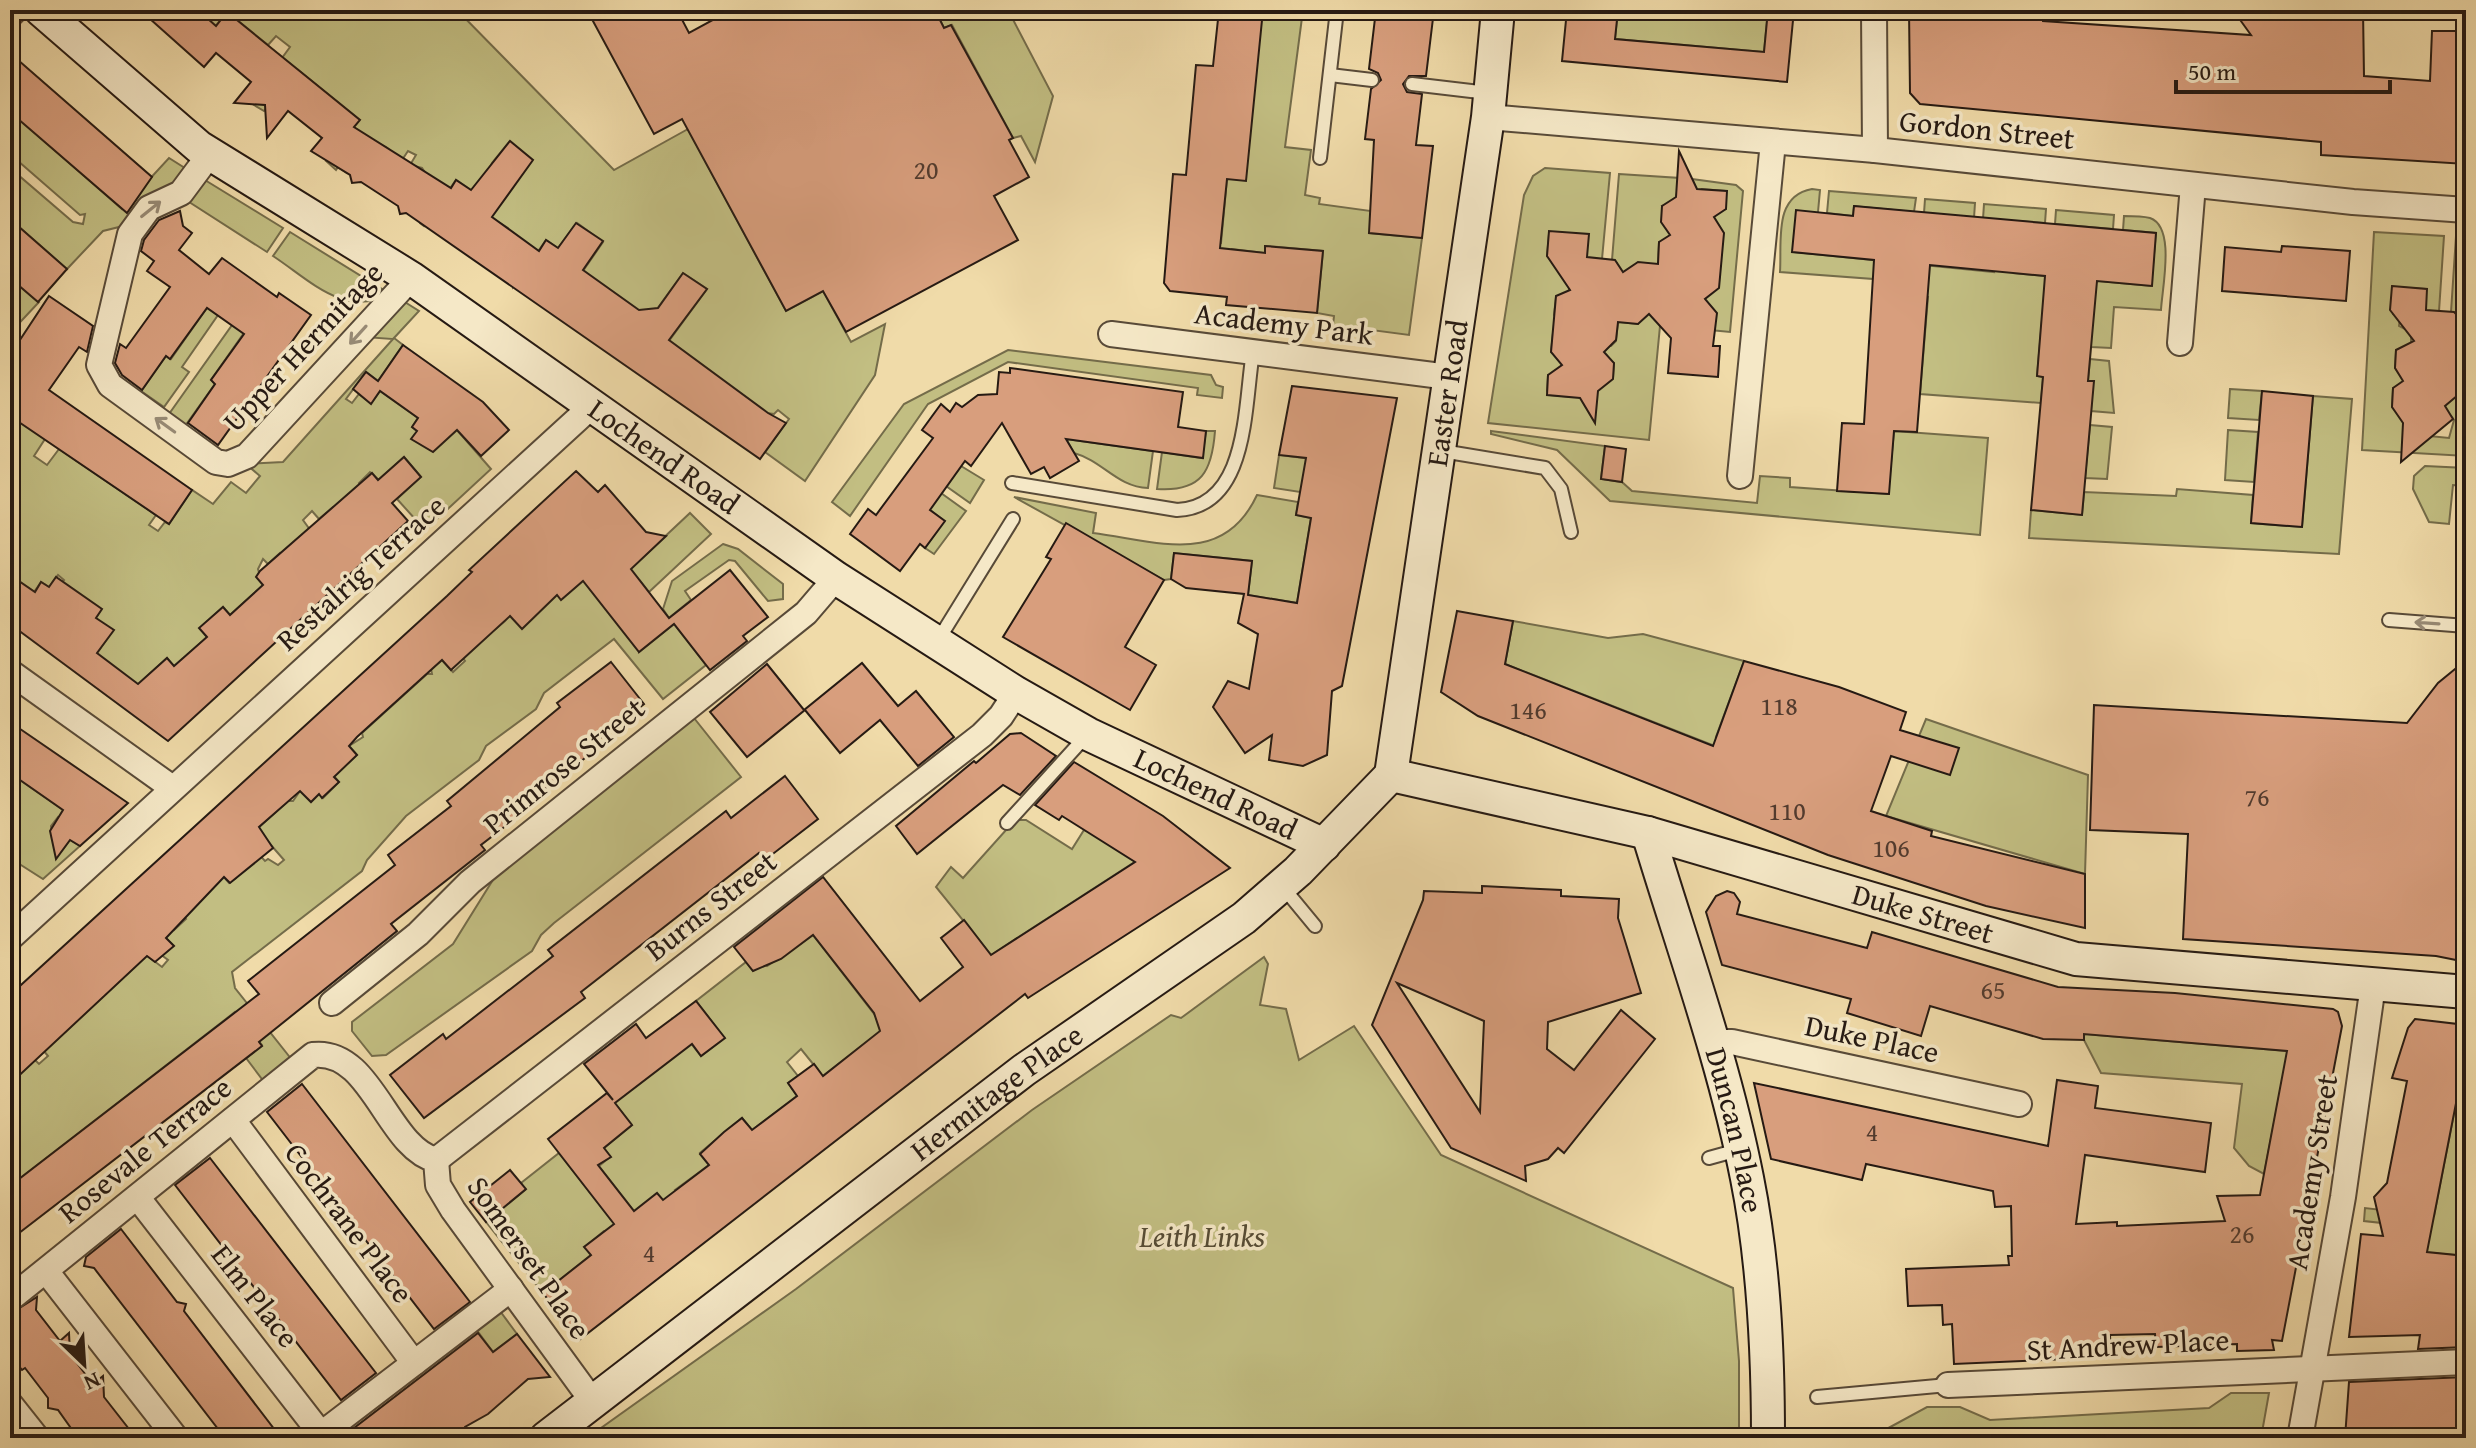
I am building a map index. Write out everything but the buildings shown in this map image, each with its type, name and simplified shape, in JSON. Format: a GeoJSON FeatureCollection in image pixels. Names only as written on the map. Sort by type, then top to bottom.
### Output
{"type":"FeatureCollection","features":[{"type":"Feature","properties":{"kind":"street"},"geometry":{"type":"LineString","coordinates":[[10,15],[15,10]]}},
{"type":"Feature","properties":{"kind":"street","name":"Lochend Road"},"geometry":{"type":"LineString","coordinates":[[41,10],[210,154],[411,278],[836,578],[1016,693],[1088,734],[1324,845]]}},
{"type":"Feature","properties":{"kind":"street","name":"Easter Road"},"geometry":{"type":"LineString","coordinates":[[1391,775],[1489,105],[1498,10]]}},
{"type":"Feature","properties":{"kind":"street"},"geometry":{"type":"LineString","coordinates":[[1874,10],[1875,150]]}},
{"type":"Feature","properties":{"kind":"street","name":"Gordon Street"},"geometry":{"type":"LineString","coordinates":[[1489,105],[1773,142],[1875,150],[2353,202],[2466,210]]}},
{"type":"Feature","properties":{"kind":"street"},"geometry":{"type":"LineString","coordinates":[[1740,476],[1773,142]]}},
{"type":"Feature","properties":{"kind":"street","name":"Upper Hermitage"},"geometry":{"type":"LineString","coordinates":[[210,154],[181,193],[149,208],[133,227],[99,357],[101,373],[110,385],[216,462],[228,464],[247,456],[411,278]]}},
{"type":"Feature","properties":{"kind":"street"},"geometry":{"type":"LineString","coordinates":[[2180,343],[2193,185]]}},
{"type":"Feature","properties":{"kind":"street","name":"Academy Park"},"geometry":{"type":"LineString","coordinates":[[1111,334],[1449,377]]}},
{"type":"Feature","properties":{"kind":"street","name":"Restalrig Terrace"},"geometry":{"type":"LineString","coordinates":[[10,938],[171,787],[593,405]]}},
{"type":"Feature","properties":{"kind":"street","name":"Primrose Street"},"geometry":{"type":"LineString","coordinates":[[332,1003],[418,934],[470,882],[806,613],[836,578]]}},
{"type":"Feature","properties":{"kind":"street"},"geometry":{"type":"LineString","coordinates":[[10,672],[171,787]]}},
{"type":"Feature","properties":{"kind":"street","name":"Burns Street"},"geometry":{"type":"LineString","coordinates":[[436,1160],[991,728],[1016,693]]}},
{"type":"Feature","properties":{"kind":"street","name":"Duke Street"},"geometry":{"type":"LineString","coordinates":[[1391,775],[1648,833],[2076,959],[2466,992]]}},
{"type":"Feature","properties":{"kind":"street","name":"Hermitage Place"},"geometry":{"type":"LineString","coordinates":[[546,1438],[1024,1070],[1197,953],[1282,886],[1391,775]]}},
{"type":"Feature","properties":{"kind":"street","name":"Duncan Place"},"geometry":{"type":"LineString","coordinates":[[1648,833],[1741,1149],[1763,1296],[1768,1438]]}},
{"type":"Feature","properties":{"kind":"street","name":"Academy Street"},"geometry":{"type":"LineString","coordinates":[[2300,1438],[2343,1197],[2373,985]]}},
{"type":"Feature","properties":{"kind":"street","name":"Duke Place"},"geometry":{"type":"LineString","coordinates":[[1712,1042],[1732,1042],[2019,1104]]}},
{"type":"Feature","properties":{"kind":"street","name":"Somerset Place"},"geometry":{"type":"LineString","coordinates":[[321,1054],[345,1062],[417,1151],[436,1160],[441,1191],[593,1402]]}},
{"type":"Feature","properties":{"kind":"street","name":"Rosevale Terrace"},"geometry":{"type":"LineString","coordinates":[[10,1299],[313,1055],[321,1054]]}},
{"type":"Feature","properties":{"kind":"street","name":"Cochrane Place"},"geometry":{"type":"LineString","coordinates":[[233,1120],[414,1363]]}},
{"type":"Feature","properties":{"kind":"street","name":"Elm Place"},"geometry":{"type":"LineString","coordinates":[[138,1198],[318,1436]]}},
{"type":"Feature","properties":{"kind":"street"},"geometry":{"type":"LineString","coordinates":[[46,1271],[176,1438]]}},
{"type":"Feature","properties":{"kind":"street"},"geometry":{"type":"LineString","coordinates":[[318,1436],[511,1289]]}},
{"type":"Feature","properties":{"kind":"street","name":"St Andrew Place"},"geometry":{"type":"LineString","coordinates":[[1948,1385],[2466,1362]]}},
{"type":"Feature","properties":{"kind":"street"},"geometry":{"type":"LineString","coordinates":[[10,1404],[37,1438]]}},
{"type":"Feature","properties":{"kind":"lane"},"geometry":{"type":"LineString","coordinates":[[1320,158],[1337,10]]}},
{"type":"Feature","properties":{"kind":"lane"},"geometry":{"type":"LineString","coordinates":[[1330,75],[1372,80]]}},
{"type":"Feature","properties":{"kind":"lane"},"geometry":{"type":"LineString","coordinates":[[1412,84],[1489,105]]}},
{"type":"Feature","properties":{"kind":"lane"},"geometry":{"type":"LineString","coordinates":[[1012,483],[1177,510],[1204,505],[1222,492],[1234,469],[1253,352]]}},
{"type":"Feature","properties":{"kind":"lane"},"geometry":{"type":"LineString","coordinates":[[1439,450],[1545,468],[1561,489],[1571,532]]}},
{"type":"Feature","properties":{"kind":"lane"},"geometry":{"type":"LineString","coordinates":[[937,643],[1013,519]]}},
{"type":"Feature","properties":{"kind":"lane"},"geometry":{"type":"LineString","coordinates":[[2389,620],[2466,626]]}},
{"type":"Feature","properties":{"kind":"lane"},"geometry":{"type":"LineString","coordinates":[[1007,823],[1088,734]]}},
{"type":"Feature","properties":{"kind":"lane"},"geometry":{"type":"LineString","coordinates":[[1282,886],[1315,926]]}},
{"type":"Feature","properties":{"kind":"lane"},"geometry":{"type":"LineString","coordinates":[[1709,1158],[1741,1149]]}},
{"type":"Feature","properties":{"kind":"lane"},"geometry":{"type":"LineString","coordinates":[[1817,1397],[1948,1385]]}},
{"type":"Feature","properties":{"kind":"green space"},"geometry":{"type":"Polygon","coordinates":[[[198,10],[457,10],[614,170],[688,129],[786,311],[823,291],[851,342],[885,324],[875,375],[805,481],[765,452],[789,419],[778,410],[774,414],[767,413],[647,371],[707,289],[683,273],[644,327],[636,311],[574,284],[603,242],[577,223],[558,248],[546,240],[513,287],[508,228],[500,223],[470,257],[510,141],[492,163],[480,196],[456,180],[424,226],[420,223],[428,177],[422,168],[410,165],[416,155],[408,151],[402,160],[369,139],[347,173],[338,167],[336,170],[326,161],[359,120],[298,70],[264,111],[254,105],[289,63],[282,58],[290,47],[276,36],[268,45],[227,12],[193,54],[198,10]]]}},
{"type":"Feature","properties":{"kind":"green space"},"geometry":{"type":"Polygon","coordinates":[[[935,10],[1008,10],[1053,96],[1035,162],[1021,136],[1013,138],[952,25],[944,28],[935,10]]]}},
{"type":"Feature","properties":{"kind":"green space"},"geometry":{"type":"Polygon","coordinates":[[[1263,10],[1303,10],[1285,147],[1311,150],[1305,195],[1320,198],[1319,204],[1371,211],[1370,233],[1422,238],[1409,335],[1333,325],[1334,316],[1317,313],[1323,251],[1266,246],[1265,253],[1232,249],[1230,261],[1205,242],[1221,243],[1227,179],[1263,10]]]}},
{"type":"Feature","properties":{"kind":"green space"},"geometry":{"type":"Polygon","coordinates":[[[1618,10],[1768,10],[1764,52],[1615,39],[1618,10]]]}},
{"type":"Feature","properties":{"kind":"green space"},"geometry":{"type":"Polygon","coordinates":[[[10,111],[122,209],[169,158],[188,170],[177,187],[168,187],[147,198],[127,225],[103,231],[67,269],[10,219],[10,168],[73,222],[83,224],[85,214],[80,215],[10,154],[10,111]]]}},
{"type":"Feature","properties":{"kind":"green space"},"geometry":{"type":"Polygon","coordinates":[[[1545,168],[1610,173],[1602,259],[1587,263],[1587,234],[1549,234],[1547,256],[1570,279],[1569,295],[1556,297],[1554,315],[1559,321],[1558,329],[1553,333],[1551,352],[1562,359],[1561,373],[1548,375],[1547,391],[1551,395],[1572,397],[1583,392],[1585,406],[1594,407],[1598,383],[1613,378],[1614,363],[1601,358],[1602,345],[1611,346],[1616,341],[1618,322],[1638,324],[1643,312],[1657,313],[1660,326],[1649,440],[1488,423],[1524,195],[1533,176],[1545,168]]]}},
{"type":"Feature","properties":{"kind":"green space"},"geometry":{"type":"Polygon","coordinates":[[[1619,174],[1680,178],[1675,203],[1662,206],[1672,226],[1671,240],[1659,242],[1658,264],[1633,274],[1616,273],[1617,263],[1612,260],[1619,174]]]}},
{"type":"Feature","properties":{"kind":"green space"},"geometry":{"type":"Polygon","coordinates":[[[200,177],[283,228],[267,252],[186,200],[200,177]]]}},
{"type":"Feature","properties":{"kind":"green space"},"geometry":{"type":"Polygon","coordinates":[[[1692,179],[1736,185],[1743,191],[1730,332],[1710,330],[1702,308],[1713,212],[1726,209],[1725,191],[1702,189],[1698,193],[1692,179]]]}},
{"type":"Feature","properties":{"kind":"green space"},"geometry":{"type":"Polygon","coordinates":[[[1820,190],[1818,212],[1793,252],[1994,272],[1983,219],[1984,204],[2046,209],[2045,223],[2019,221],[2014,273],[2151,286],[2156,233],[2123,230],[2124,216],[2150,218],[2163,233],[2165,245],[2161,310],[2114,307],[2111,348],[2091,347],[2043,309],[2037,376],[2043,377],[2041,403],[1920,394],[1928,297],[1873,293],[1873,279],[1780,272],[1785,210],[1800,193],[1820,190]]]}},
{"type":"Feature","properties":{"kind":"green space"},"geometry":{"type":"Polygon","coordinates":[[[1829,191],[1916,198],[1914,212],[1854,206],[1853,216],[1827,213],[1829,191]]]}},
{"type":"Feature","properties":{"kind":"green space"},"geometry":{"type":"Polygon","coordinates":[[[1925,199],[1975,203],[1974,218],[1924,213],[1925,199]]]}},
{"type":"Feature","properties":{"kind":"green space"},"geometry":{"type":"Polygon","coordinates":[[[2056,210],[2114,215],[2113,229],[2055,224],[2056,210]]]}},
{"type":"Feature","properties":{"kind":"green space"},"geometry":{"type":"Polygon","coordinates":[[[290,232],[390,294],[358,302],[343,299],[315,285],[273,256],[290,232]]]}},
{"type":"Feature","properties":{"kind":"green space"},"geometry":{"type":"Polygon","coordinates":[[[2374,232],[2444,236],[2439,311],[2425,318],[2425,289],[2392,287],[2393,314],[2400,315],[2399,326],[2411,332],[2411,347],[2396,350],[2395,368],[2407,385],[2393,388],[2392,407],[2419,435],[2449,438],[2454,420],[2451,416],[2442,415],[2443,400],[2458,395],[2459,377],[2466,377],[2466,456],[2362,450],[2374,232]]]}},
{"type":"Feature","properties":{"kind":"green space"},"geometry":{"type":"Polygon","coordinates":[[[2456,236],[2466,237],[2466,327],[2451,312],[2456,236]]]}},
{"type":"Feature","properties":{"kind":"green space"},"geometry":{"type":"Polygon","coordinates":[[[10,277],[39,302],[10,333],[10,277]]]}},
{"type":"Feature","properties":{"kind":"green space"},"geometry":{"type":"Polygon","coordinates":[[[216,295],[227,302],[182,367],[189,372],[164,407],[141,391],[166,356],[171,359],[216,295]]]}},
{"type":"Feature","properties":{"kind":"green space"},"geometry":{"type":"Polygon","coordinates":[[[400,299],[419,311],[394,338],[403,345],[378,381],[366,372],[346,399],[352,403],[359,394],[371,403],[380,391],[418,418],[412,427],[417,431],[457,430],[491,469],[425,530],[397,499],[421,477],[404,457],[379,480],[370,472],[359,483],[367,493],[342,516],[333,507],[319,519],[312,511],[303,520],[316,538],[288,563],[280,553],[268,564],[263,559],[258,569],[263,585],[230,615],[223,607],[200,628],[207,637],[174,667],[167,658],[144,679],[151,687],[83,674],[113,630],[94,621],[101,609],[46,600],[64,580],[58,575],[49,587],[41,582],[34,592],[10,575],[10,415],[45,439],[34,456],[47,465],[59,449],[156,515],[149,525],[158,531],[165,522],[169,524],[192,490],[213,504],[231,482],[246,493],[260,476],[246,464],[283,462],[393,339],[364,337],[400,299]]]}},
{"type":"Feature","properties":{"kind":"green space"},"geometry":{"type":"Polygon","coordinates":[[[242,311],[253,320],[211,380],[215,384],[185,426],[169,414],[242,311]]]}},
{"type":"Feature","properties":{"kind":"green space"},"geometry":{"type":"Polygon","coordinates":[[[1008,350],[1211,375],[1216,385],[1223,387],[1222,398],[1197,395],[1198,388],[1008,362],[928,404],[850,516],[832,502],[904,404],[1008,350]]]}},
{"type":"Feature","properties":{"kind":"green space"},"geometry":{"type":"Polygon","coordinates":[[[2090,359],[2109,361],[2114,413],[2091,411],[2093,381],[2088,381],[2090,359]]]}},
{"type":"Feature","properties":{"kind":"green space"},"geometry":{"type":"Polygon","coordinates":[[[2230,389],[2262,391],[2259,420],[2228,418],[2230,389]]]}},
{"type":"Feature","properties":{"kind":"green space"},"geometry":{"type":"Polygon","coordinates":[[[2313,396],[2352,399],[2339,554],[2029,538],[2031,510],[2082,515],[2084,492],[2176,496],[2177,489],[2253,495],[2251,523],[2302,527],[2313,396]]]}},
{"type":"Feature","properties":{"kind":"green space"},"geometry":{"type":"Polygon","coordinates":[[[2090,425],[2112,427],[2107,479],[2085,478],[2090,425]]]}},
{"type":"Feature","properties":{"kind":"green space"},"geometry":{"type":"Polygon","coordinates":[[[2228,430],[2258,432],[2254,482],[2225,480],[2228,430]]]}},
{"type":"Feature","properties":{"kind":"green space"},"geometry":{"type":"Polygon","coordinates":[[[1206,431],[1215,431],[1211,457],[1202,476],[1185,487],[1157,489],[1162,452],[1202,458],[1206,431]]]}},
{"type":"Feature","properties":{"kind":"green space"},"geometry":{"type":"Polygon","coordinates":[[[1491,431],[1605,446],[1601,479],[1622,482],[1632,491],[1757,503],[1760,476],[1790,478],[1790,487],[1888,494],[1894,431],[1988,438],[1980,535],[1610,501],[1557,450],[1491,434],[1491,431]]]}},
{"type":"Feature","properties":{"kind":"green space"},"geometry":{"type":"Polygon","coordinates":[[[1066,439],[1153,451],[1148,488],[1127,483],[1074,453],[1066,439]]]}},
{"type":"Feature","properties":{"kind":"green space"},"geometry":{"type":"Polygon","coordinates":[[[1279,455],[1321,460],[1300,492],[1274,488],[1279,455]]]}},
{"type":"Feature","properties":{"kind":"green space"},"geometry":{"type":"Polygon","coordinates":[[[961,466],[984,480],[970,503],[946,486],[961,466]]]}},
{"type":"Feature","properties":{"kind":"green space"},"geometry":{"type":"Polygon","coordinates":[[[2425,466],[2466,468],[2466,486],[2453,485],[2449,524],[2429,522],[2413,489],[2414,476],[2425,466]]]}},
{"type":"Feature","properties":{"kind":"green space"},"geometry":{"type":"Polygon","coordinates":[[[941,493],[966,511],[934,554],[925,548],[944,521],[929,509],[941,493]]]}},
{"type":"Feature","properties":{"kind":"green space"},"geometry":{"type":"Polygon","coordinates":[[[1257,495],[1298,502],[1296,515],[1311,518],[1297,603],[1248,595],[1252,561],[1174,553],[1171,579],[1164,580],[1014,497],[1096,513],[1093,533],[1164,544],[1186,544],[1207,541],[1226,533],[1243,518],[1257,495]]]}},
{"type":"Feature","properties":{"kind":"green space"},"geometry":{"type":"Polygon","coordinates":[[[690,513],[711,534],[649,592],[641,582],[639,652],[674,624],[706,665],[663,699],[614,639],[544,693],[536,709],[486,746],[479,760],[406,816],[367,860],[362,871],[232,972],[235,988],[296,1065],[268,1087],[246,1058],[262,1045],[235,1012],[10,1186],[10,1083],[30,1055],[39,1064],[48,1056],[43,1050],[133,945],[162,967],[168,960],[152,948],[173,945],[154,926],[163,918],[174,930],[186,919],[174,905],[215,867],[229,883],[236,878],[253,848],[265,861],[268,859],[278,865],[284,860],[257,829],[288,801],[293,801],[300,791],[311,802],[319,794],[323,798],[339,782],[326,767],[349,762],[357,755],[349,746],[363,737],[362,733],[427,674],[432,674],[431,669],[442,660],[453,672],[465,661],[462,657],[505,621],[541,577],[561,599],[548,569],[625,574],[690,513]]]}},
{"type":"Feature","properties":{"kind":"green space"},"geometry":{"type":"Polygon","coordinates":[[[723,544],[738,549],[783,584],[783,599],[768,601],[735,561],[729,560],[685,591],[691,600],[669,618],[663,609],[672,581],[723,544]]]}},
{"type":"Feature","properties":{"kind":"green space"},"geometry":{"type":"Polygon","coordinates":[[[1513,621],[1608,638],[1643,634],[1744,661],[1716,737],[1749,749],[1748,759],[1505,664],[1513,621]]]}},
{"type":"Feature","properties":{"kind":"green space"},"geometry":{"type":"Polygon","coordinates":[[[694,718],[741,777],[554,923],[541,935],[532,951],[386,1055],[372,1056],[352,1031],[352,1022],[453,944],[496,875],[694,718]]]}},
{"type":"Feature","properties":{"kind":"green space"},"geometry":{"type":"Polygon","coordinates":[[[1926,719],[2088,775],[2085,874],[1886,816],[1926,719]]]}},
{"type":"Feature","properties":{"kind":"green space"},"geometry":{"type":"Polygon","coordinates":[[[10,773],[73,817],[68,823],[58,817],[51,826],[52,839],[63,849],[70,840],[80,846],[43,879],[10,858],[10,773]]]}},
{"type":"Feature","properties":{"kind":"green space"},"geometry":{"type":"Polygon","coordinates":[[[1015,820],[1026,820],[1072,849],[1084,830],[1150,852],[991,955],[936,887],[951,867],[963,878],[1015,820]]]}},
{"type":"Feature","properties":{"kind":"green space"},"geometry":{"type":"Polygon","coordinates":[[[813,935],[885,1028],[815,1082],[818,1070],[801,1049],[787,1062],[798,1076],[788,1083],[797,1096],[752,1130],[742,1118],[700,1153],[709,1165],[675,1190],[679,1196],[634,1211],[599,1166],[610,1157],[604,1148],[632,1125],[607,1093],[634,1073],[672,1019],[701,1056],[724,1038],[696,1001],[746,962],[753,971],[763,964],[767,966],[813,935]]]}},
{"type":"Feature","properties":{"kind":"green space","name":"Leith Links"},"geometry":{"type":"Polygon","coordinates":[[[1264,957],[1268,964],[1260,1005],[1286,1009],[1299,1060],[1354,1026],[1441,1155],[1733,1288],[1739,1361],[1739,1438],[587,1438],[796,1289],[1032,1110],[1171,1015],[1181,1018],[1264,957]]]}},
{"type":"Feature","properties":{"kind":"green space"},"geometry":{"type":"Polygon","coordinates":[[[2084,1034],[2288,1051],[2264,1174],[2249,1166],[2234,1148],[2242,1084],[2101,1073],[2084,1034]]]}},
{"type":"Feature","properties":{"kind":"green space"},"geometry":{"type":"Polygon","coordinates":[[[2466,1052],[2466,1256],[2407,1251],[2409,1226],[2364,1221],[2365,1208],[2434,1216],[2466,1052]]]}},
{"type":"Feature","properties":{"kind":"green space"},"geometry":{"type":"Polygon","coordinates":[[[559,1153],[621,1232],[604,1231],[585,1247],[591,1255],[543,1293],[486,1222],[525,1190],[521,1183],[559,1153]]]}},
{"type":"Feature","properties":{"kind":"green space"},"geometry":{"type":"Polygon","coordinates":[[[500,1311],[517,1334],[493,1352],[476,1329],[500,1311]]]}},
{"type":"Feature","properties":{"kind":"green space"},"geometry":{"type":"Polygon","coordinates":[[[2231,1393],[2269,1393],[2261,1438],[1870,1438],[1927,1407],[1960,1407],[1990,1420],[2209,1408],[2231,1393]]]}}]}
